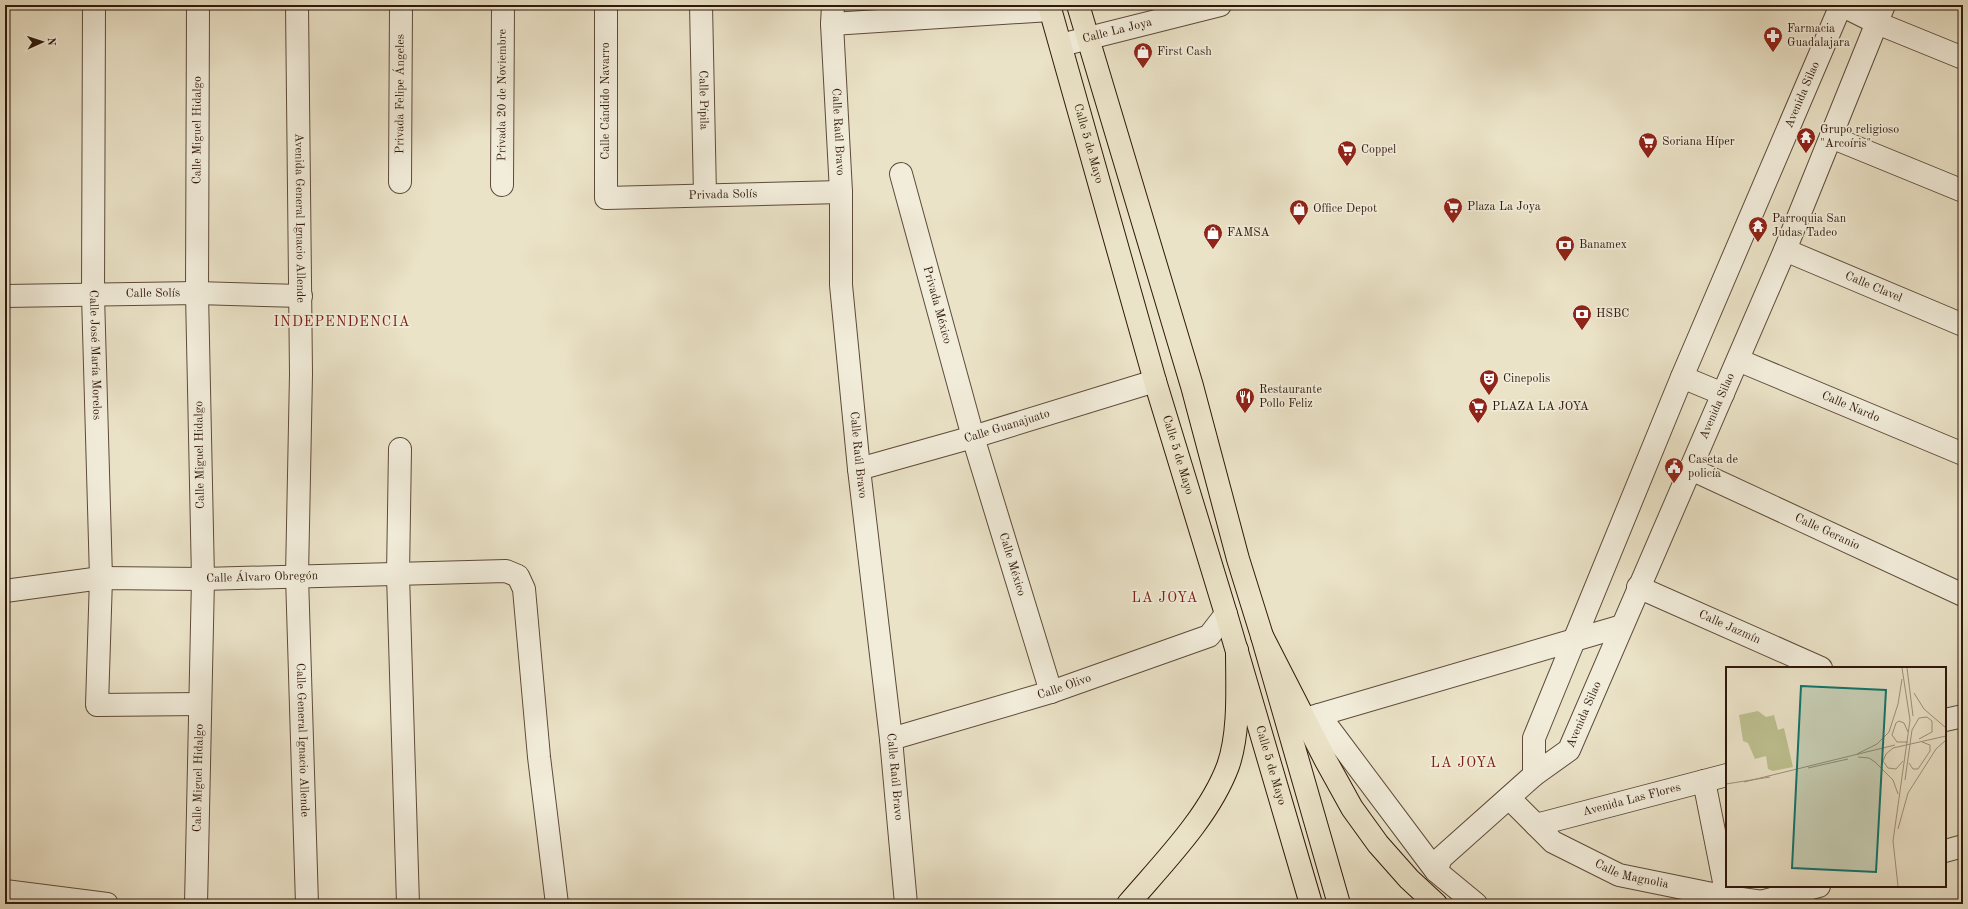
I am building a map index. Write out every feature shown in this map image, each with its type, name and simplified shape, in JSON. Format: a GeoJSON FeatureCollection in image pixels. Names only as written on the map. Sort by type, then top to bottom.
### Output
{"type":"FeatureCollection","features":[{"type":"Feature","properties":{"kind":"main road"},"geometry":{"type":"LineString","coordinates":[[1078,5],[1192,386],[1238,559],[1262,636],[1339,904]]}},
{"type":"Feature","properties":{"kind":"main road","name":"Calle 5 de Mayo"},"geometry":{"type":"LineString","coordinates":[[1050,7],[1155,381],[1237,650],[1311,904]]}},
{"type":"Feature","properties":{"kind":"main road"},"geometry":{"type":"LineString","coordinates":[[1262,636],[1312,717],[1352,808],[1378,844],[1409,879],[1436,904]]}},
{"type":"Feature","properties":{"kind":"main road"},"geometry":{"type":"LineString","coordinates":[[1128,904],[1184,839],[1212,797],[1228,765],[1235,728],[1237,650]]}},
{"type":"Feature","properties":{"kind":"street","name":"Calle José María Morelos"},"geometry":{"type":"LineString","coordinates":[[94,5],[93,295],[100,578],[97,705],[200,704]]}},
{"type":"Feature","properties":{"kind":"street","name":"Calle Miguel Hidalgo"},"geometry":{"type":"LineString","coordinates":[[196,904],[203,579],[197,293],[198,5]]}},
{"type":"Feature","properties":{"kind":"street","name":"Avenida General Ignacio Allende"},"geometry":{"type":"LineString","coordinates":[[296,5],[301,296],[301,382],[297,576]]}},
{"type":"Feature","properties":{"kind":"street","name":"Privada Felipe Ángeles"},"geometry":{"type":"LineString","coordinates":[[400,182],[401,5]]}},
{"type":"Feature","properties":{"kind":"street","name":"Privada 20 de Noviembre"},"geometry":{"type":"LineString","coordinates":[[502,185],[503,5]]}},
{"type":"Feature","properties":{"kind":"street","name":"Calle Cándido Navarro"},"geometry":{"type":"LineString","coordinates":[[606,5],[606,198]]}},
{"type":"Feature","properties":{"kind":"street","name":"Calle Pípila"},"geometry":{"type":"LineString","coordinates":[[701,5],[705,194]]}},
{"type":"Feature","properties":{"kind":"street","name":"Calle La Joya"},"geometry":{"type":"LineString","coordinates":[[1061,45],[1220,5]]}},
{"type":"Feature","properties":{"kind":"street"},"geometry":{"type":"LineString","coordinates":[[1841,5],[1880,14],[1963,58]]}},
{"type":"Feature","properties":{"kind":"street","name":"Avenida Silao"},"geometry":{"type":"LineString","coordinates":[[1534,776],[1534,738],[1682,377],[1841,5]]}},
{"type":"Feature","properties":{"kind":"street"},"geometry":{"type":"LineString","coordinates":[[832,15],[1050,7]]}},
{"type":"Feature","properties":{"kind":"street","name":"Avenida Silao"},"geometry":{"type":"LineString","coordinates":[[1534,776],[1569,750],[1638,587],[1691,469],[1785,250],[1880,14]]}},
{"type":"Feature","properties":{"kind":"street","name":"Calle Raúl Bravo"},"geometry":{"type":"LineString","coordinates":[[832,15],[841,192],[841,285],[859,469],[891,739],[906,904]]}},
{"type":"Feature","properties":{"kind":"street"},"geometry":{"type":"LineString","coordinates":[[1831,137],[1963,191]]}},
{"type":"Feature","properties":{"kind":"street","name":"Privada México"},"geometry":{"type":"LineString","coordinates":[[901,174],[973,437]]}},
{"type":"Feature","properties":{"kind":"street","name":"Privada Solís"},"geometry":{"type":"LineString","coordinates":[[606,198],[705,194],[841,192]]}},
{"type":"Feature","properties":{"kind":"street","name":"Calle Clavel"},"geometry":{"type":"LineString","coordinates":[[1785,250],[1963,325]]}},
{"type":"Feature","properties":{"kind":"street","name":"Calle Solís"},"geometry":{"type":"LineString","coordinates":[[5,296],[197,293],[301,296]]}},
{"type":"Feature","properties":{"kind":"street","name":"Calle Nardo"},"geometry":{"type":"LineString","coordinates":[[1738,360],[1963,454]]}},
{"type":"Feature","properties":{"kind":"street"},"geometry":{"type":"LineString","coordinates":[[1682,377],[1723,394]]}},
{"type":"Feature","properties":{"kind":"street","name":"Calle Guanajuato"},"geometry":{"type":"LineString","coordinates":[[859,469],[973,437],[1155,381]]}},
{"type":"Feature","properties":{"kind":"street","name":"Calle México"},"geometry":{"type":"LineString","coordinates":[[973,437],[1051,692]]}},
{"type":"Feature","properties":{"kind":"street"},"geometry":{"type":"LineString","coordinates":[[400,449],[398,575],[408,904]]}},
{"type":"Feature","properties":{"kind":"street","name":"Calle Geranio"},"geometry":{"type":"LineString","coordinates":[[1691,469],[1963,595]]}},
{"type":"Feature","properties":{"kind":"street","name":"Calle Álvaro Obregón"},"geometry":{"type":"LineString","coordinates":[[5,591],[100,578],[203,579],[506,572],[518,576],[524,589],[539,757],[557,904]]}},
{"type":"Feature","properties":{"kind":"street","name":"Calle General Ignacio Allende"},"geometry":{"type":"LineString","coordinates":[[297,576],[307,904]]}},
{"type":"Feature","properties":{"kind":"street","name":"Calle Jazmín"},"geometry":{"type":"LineString","coordinates":[[1638,587],[1819,667]]}},
{"type":"Feature","properties":{"kind":"street","name":"Calle Olivo"},"geometry":{"type":"LineString","coordinates":[[891,739],[1051,692],[1209,636],[1226,614]]}},
{"type":"Feature","properties":{"kind":"street"},"geometry":{"type":"LineString","coordinates":[[1476,904],[1436,871],[1312,717],[1576,638],[1622,626]]}},
{"type":"Feature","properties":{"kind":"street"},"geometry":{"type":"LineString","coordinates":[[1946,720],[1963,716]]}},
{"type":"Feature","properties":{"kind":"street","name":"Avenida Las Flores"},"geometry":{"type":"LineString","coordinates":[[1536,825],[1726,775]]}},
{"type":"Feature","properties":{"kind":"street"},"geometry":{"type":"LineString","coordinates":[[1436,871],[1441,858],[1534,776]]}},
{"type":"Feature","properties":{"kind":"street"},"geometry":{"type":"LineString","coordinates":[[1704,781],[1727,901]]}},
{"type":"Feature","properties":{"kind":"street","name":"Calle Magnolia"},"geometry":{"type":"LineString","coordinates":[[1509,798],[1552,842],[1619,875],[1727,901],[1771,903]]}},
{"type":"Feature","properties":{"kind":"street"},"geometry":{"type":"LineString","coordinates":[[1946,851],[1963,846]]}},
{"type":"Feature","properties":{"kind":"street"},"geometry":{"type":"LineString","coordinates":[[1771,903],[1816,887]]}},
{"type":"Feature","properties":{"kind":"street"},"geometry":{"type":"LineString","coordinates":[[5,891],[107,904]]}},
{"type":"Feature","properties":{"kind":"place","name":"Farmacia Guadalajara"},"geometry":{"type":"Point","coordinates":[1773,53]}},
{"type":"Feature","properties":{"kind":"place","name":"First Cash"},"geometry":{"type":"Point","coordinates":[1143,69]}},
{"type":"Feature","properties":{"kind":"place","name":"Grupo religioso \"Arcoíris\""},"geometry":{"type":"Point","coordinates":[1806,154]}},
{"type":"Feature","properties":{"kind":"place","name":"Soriana Híper"},"geometry":{"type":"Point","coordinates":[1648,159]}},
{"type":"Feature","properties":{"kind":"place","name":"Coppel"},"geometry":{"type":"Point","coordinates":[1347,167]}},
{"type":"Feature","properties":{"kind":"place","name":"Plaza La Joya"},"geometry":{"type":"Point","coordinates":[1453,224]}},
{"type":"Feature","properties":{"kind":"place","name":"Office Depot"},"geometry":{"type":"Point","coordinates":[1299,226]}},
{"type":"Feature","properties":{"kind":"place","name":"Parroquia San Judas Tadeo"},"geometry":{"type":"Point","coordinates":[1758,243]}},
{"type":"Feature","properties":{"kind":"place","name":"FAMSA"},"geometry":{"type":"Point","coordinates":[1213,250]}},
{"type":"Feature","properties":{"kind":"place","name":"Banamex"},"geometry":{"type":"Point","coordinates":[1565,262]}},
{"type":"Feature","properties":{"kind":"place","name":"HSBC"},"geometry":{"type":"Point","coordinates":[1582,331]}},
{"type":"Feature","properties":{"kind":"place","name":"Cinepolis"},"geometry":{"type":"Point","coordinates":[1489,396]}},
{"type":"Feature","properties":{"kind":"place","name":"Restaurante Pollo Feliz"},"geometry":{"type":"Point","coordinates":[1245,414]}},
{"type":"Feature","properties":{"kind":"place","name":"PLAZA LA JOYA"},"geometry":{"type":"Point","coordinates":[1478,424]}},
{"type":"Feature","properties":{"kind":"place","name":"Caseta de policía"},"geometry":{"type":"Point","coordinates":[1674,484]}},
{"type":"Feature","properties":{"kind":"district","name":"INDEPENDENCIA"},"geometry":{"type":"Point","coordinates":[342,322]}},
{"type":"Feature","properties":{"kind":"district","name":"LA JOYA"},"geometry":{"type":"Point","coordinates":[1165,598]}},
{"type":"Feature","properties":{"kind":"district","name":"LA JOYA"},"geometry":{"type":"Point","coordinates":[1464,763]}}]}
